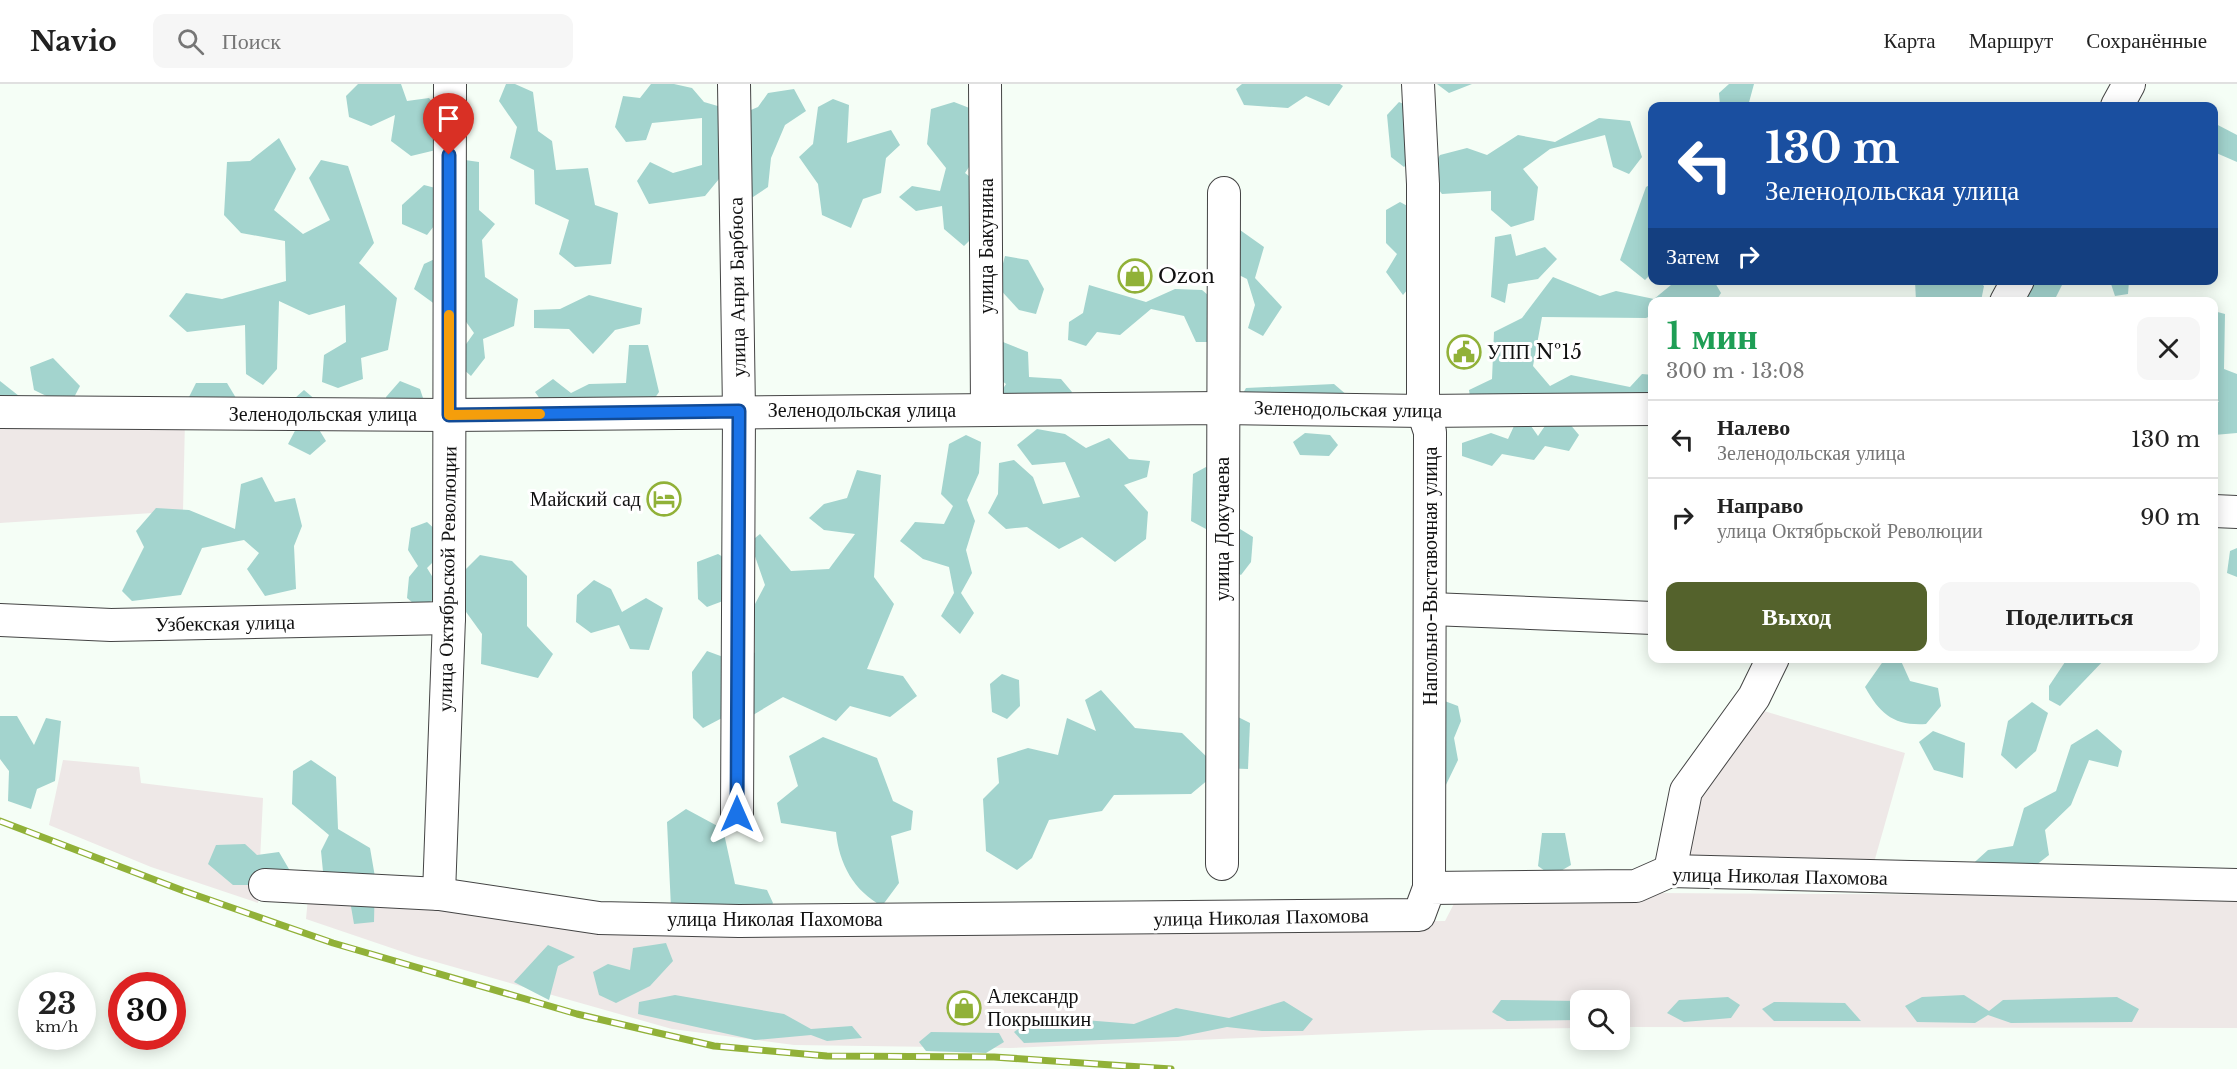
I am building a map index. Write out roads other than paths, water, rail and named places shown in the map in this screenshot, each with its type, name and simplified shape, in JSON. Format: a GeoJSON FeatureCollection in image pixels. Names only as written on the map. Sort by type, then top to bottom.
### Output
{"type":"FeatureCollection","features":[{"type":"Feature","properties":{"kind":"street","name":"улица Октябрьской Революции"},"geometry":{"type":"LineString","coordinates":[[439,894],[449,618],[450,84]]}},
{"type":"Feature","properties":{"kind":"street","name":"улица Анри Барбюса"},"geometry":{"type":"LineString","coordinates":[[734,84],[739,411],[737,814]]}},
{"type":"Feature","properties":{"kind":"street","name":"улица Бакунина"},"geometry":{"type":"LineString","coordinates":[[985,84],[987,409]]}},
{"type":"Feature","properties":{"kind":"street","name":"Напольно-Выставочная улица"},"geometry":{"type":"LineString","coordinates":[[1418,84],[1423,184],[1423,411],[1430,432],[1429,888]]}},
{"type":"Feature","properties":{"kind":"street"},"geometry":{"type":"LineString","coordinates":[[2119,102],[2129,84]]}},
{"type":"Feature","properties":{"kind":"street","name":"улица Докучаева"},"geometry":{"type":"LineString","coordinates":[[1222,864],[1224,194]]}},
{"type":"Feature","properties":{"kind":"street","name":"Зеленодольская улица"},"geometry":{"type":"LineString","coordinates":[[0,412],[449,415],[987,409],[1222,408],[1423,411],[1648,409]]}},
{"type":"Feature","properties":{"kind":"street"},"geometry":{"type":"LineString","coordinates":[[2218,512],[2237,512]]}},
{"type":"Feature","properties":{"kind":"street"},"geometry":{"type":"LineString","coordinates":[[1431,609],[1648,618]]}},
{"type":"Feature","properties":{"kind":"street","name":"Узбекская улица"},"geometry":{"type":"LineString","coordinates":[[0,620],[111,625],[449,618]]}},
{"type":"Feature","properties":{"kind":"street"},"geometry":{"type":"LineString","coordinates":[[1670,871],[1686,791],[1754,697],[1771,663]]}},
{"type":"Feature","properties":{"kind":"street","name":"улица Николая Пахомова"},"geometry":{"type":"LineString","coordinates":[[265,885],[439,894],[599,918],[739,921],[1419,915],[1429,888],[1636,886],[1670,871],[2237,885]]}},
{"type":"Feature","properties":{"kind":"railway"},"geometry":{"type":"LineString","coordinates":[[0,821],[184,891],[333,943],[577,1014],[714,1046],[827,1056],[994,1057],[1171,1069]]}},
{"type":"Feature","properties":{"kind":"place","name":"Ozon"},"geometry":{"type":"Point","coordinates":[1135,276]}},
{"type":"Feature","properties":{"kind":"place","name":"УПП №15"},"geometry":{"type":"Point","coordinates":[1464,352]}},
{"type":"Feature","properties":{"kind":"place","name":"Майский сад"},"geometry":{"type":"Point","coordinates":[664,499]}},
{"type":"Feature","properties":{"kind":"place","name":"Александр Покрышкин"},"geometry":{"type":"Point","coordinates":[964,1008]}}]}
